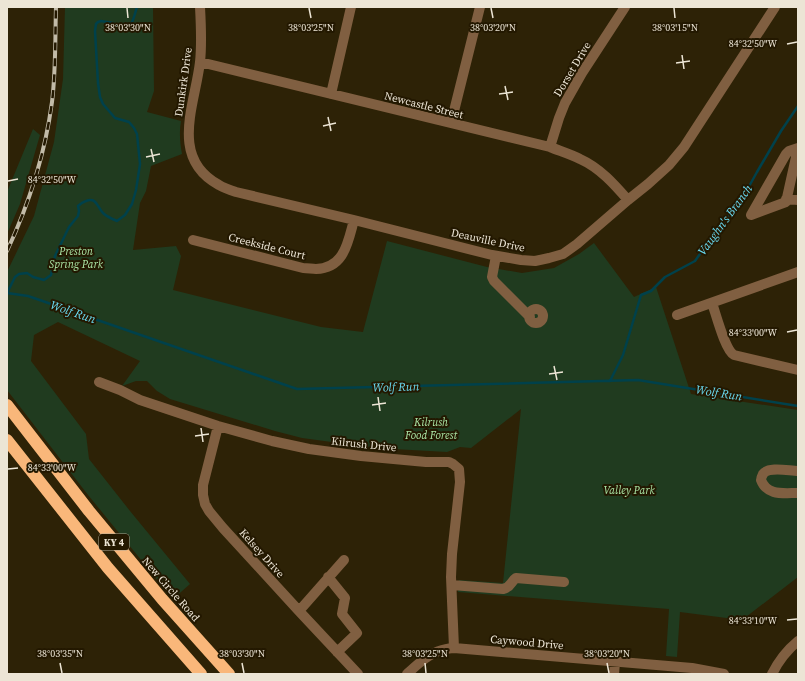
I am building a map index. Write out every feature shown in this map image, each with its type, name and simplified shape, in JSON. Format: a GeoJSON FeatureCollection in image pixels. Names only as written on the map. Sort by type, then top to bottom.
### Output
{"type":"FeatureCollection","features":[{"type":"Feature","properties":{"kind":"highway","name":"New Circle Road"},"geometry":{"type":"LineString","coordinates":[[7,404],[93,517],[157,594],[229,674]]}},
{"type":"Feature","properties":{"kind":"highway","name":"KY 4"},"geometry":{"type":"LineString","coordinates":[[7,440],[108,568],[201,674]]}},
{"type":"Feature","properties":{"kind":"street","name":"Dunkirk Drive"},"geometry":{"type":"LineString","coordinates":[[188,135],[200,62],[200,7]]}},
{"type":"Feature","properties":{"kind":"street"},"geometry":{"type":"LineString","coordinates":[[331,94],[351,7]]}},
{"type":"Feature","properties":{"kind":"street"},"geometry":{"type":"LineString","coordinates":[[451,123],[480,7]]}},
{"type":"Feature","properties":{"kind":"street","name":"Dorset Drive"},"geometry":{"type":"LineString","coordinates":[[550,147],[565,103],[582,73],[625,7]]}},
{"type":"Feature","properties":{"kind":"street","name":"Deauville Drive"},"geometry":{"type":"LineString","coordinates":[[188,135],[191,153],[195,163],[202,172],[210,180],[220,186],[236,192],[496,256],[521,260],[550,258],[563,254],[577,244],[669,165],[684,147],[775,7]]}},
{"type":"Feature","properties":{"kind":"street","name":"Newcastle Street"},"geometry":{"type":"LineString","coordinates":[[200,62],[550,147],[582,159],[593,166],[614,184],[628,200]]}},
{"type":"Feature","properties":{"kind":"street"},"geometry":{"type":"LineString","coordinates":[[798,148],[796,155],[786,199],[786,202],[751,215],[786,154],[789,151],[798,148]]}},
{"type":"Feature","properties":{"kind":"street"},"geometry":{"type":"LineString","coordinates":[[786,199],[798,200]]}},
{"type":"Feature","properties":{"kind":"street","name":"Creekside Court"},"geometry":{"type":"LineString","coordinates":[[193,240],[304,268],[317,269],[331,265],[341,258],[345,251],[354,220]]}},
{"type":"Feature","properties":{"kind":"street"},"geometry":{"type":"LineString","coordinates":[[496,256],[492,277],[494,281],[530,316]]}},
{"type":"Feature","properties":{"kind":"street"},"geometry":{"type":"LineString","coordinates":[[677,315],[797,275]]}},
{"type":"Feature","properties":{"kind":"street"},"geometry":{"type":"LineString","coordinates":[[712,303],[727,347],[732,354],[798,370]]}},
{"type":"Feature","properties":{"kind":"street","name":"Kilrush Drive"},"geometry":{"type":"LineString","coordinates":[[99,382],[140,400],[218,426],[272,441],[309,449],[361,456],[426,462],[449,462],[453,464],[459,469],[460,482],[452,554],[454,648]]}},
{"type":"Feature","properties":{"kind":"street","name":"Kelsey Drive"},"geometry":{"type":"LineString","coordinates":[[218,426],[203,485],[205,504],[209,511],[224,528],[358,674]]}},
{"type":"Feature","properties":{"kind":"street"},"geometry":{"type":"LineString","coordinates":[[798,471],[768,470],[764,473],[761,480],[763,486],[767,490],[774,492],[798,493]]}},
{"type":"Feature","properties":{"kind":"street"},"geometry":{"type":"LineString","coordinates":[[299,611],[344,560]]}},
{"type":"Feature","properties":{"kind":"street"},"geometry":{"type":"LineString","coordinates":[[328,577],[345,598],[342,614],[358,633],[338,652]]}},
{"type":"Feature","properties":{"kind":"street"},"geometry":{"type":"LineString","coordinates":[[452,585],[503,589],[508,588],[516,578],[564,582]]}},
{"type":"Feature","properties":{"kind":"street"},"geometry":{"type":"LineString","coordinates":[[772,674],[776,665],[798,641]]}},
{"type":"Feature","properties":{"kind":"street","name":"Caywood Drive"},"geometry":{"type":"LineString","coordinates":[[407,674],[431,655],[441,650],[454,648],[692,668],[724,674]]}},
{"type":"Feature","properties":{"kind":"street"},"geometry":{"type":"LineString","coordinates":[[614,674],[615,662]]}},
{"type":"Feature","properties":{"kind":"green space"},"geometry":{"type":"Polygon","coordinates":[[[65,7],[153,7],[154,91],[147,112],[181,121],[180,138],[182,154],[151,166],[146,191],[140,203],[133,250],[176,246],[181,256],[173,290],[321,327],[363,332],[387,241],[487,267],[522,273],[554,268],[579,254],[594,243],[634,297],[656,287],[691,394],[798,410],[798,577],[742,620],[680,612],[677,657],[666,656],[669,609],[458,592],[459,580],[503,583],[521,409],[471,448],[460,447],[447,452],[376,448],[302,438],[170,399],[157,391],[147,381],[136,381],[122,386],[140,361],[58,322],[34,335],[31,361],[86,434],[89,459],[190,584],[173,599],[88,495],[7,390],[7,272],[34,216],[54,142],[63,79],[65,7]]]}},
{"type":"Feature","properties":{"kind":"green space"},"geometry":{"type":"Polygon","coordinates":[[[33,129],[40,135],[20,204],[7,234],[7,192],[33,129]]]}},
{"type":"Feature","properties":{"kind":"waterway"},"geometry":{"type":"LineString","coordinates":[[7,293],[15,277],[19,274],[27,273],[33,277],[44,280],[51,275],[55,256],[69,227],[78,216],[78,206],[82,203],[90,200],[95,201],[101,211],[117,221],[125,215],[132,204],[140,164],[137,134],[129,122],[115,118],[103,104],[100,97],[95,31],[96,24],[101,21],[113,23],[117,28],[125,30],[132,23],[137,7]]}},
{"type":"Feature","properties":{"kind":"waterway","name":"Vaughn's Branch"},"geometry":{"type":"LineString","coordinates":[[610,381],[623,355],[641,295],[651,291],[665,277],[695,261],[742,199],[781,131],[798,106]]}},
{"type":"Feature","properties":{"kind":"waterway","name":"Wolf Run"},"geometry":{"type":"LineString","coordinates":[[7,293],[28,296],[297,389],[638,380],[798,406]]}},
{"type":"Feature","properties":{"kind":"railway"},"geometry":{"type":"LineString","coordinates":[[7,251],[29,197],[45,141],[52,102],[55,66],[56,7]]}},
{"type":"Feature","properties":{"kind":"park label","name":"Preston Spring Park"},"geometry":{"type":"Point","coordinates":[76,257]}},
{"type":"Feature","properties":{"kind":"park label","name":"Kilrush Food Forest"},"geometry":{"type":"Point","coordinates":[431,428]}},
{"type":"Feature","properties":{"kind":"park label","name":"Valley Park"},"geometry":{"type":"Point","coordinates":[629,490]}}]}
